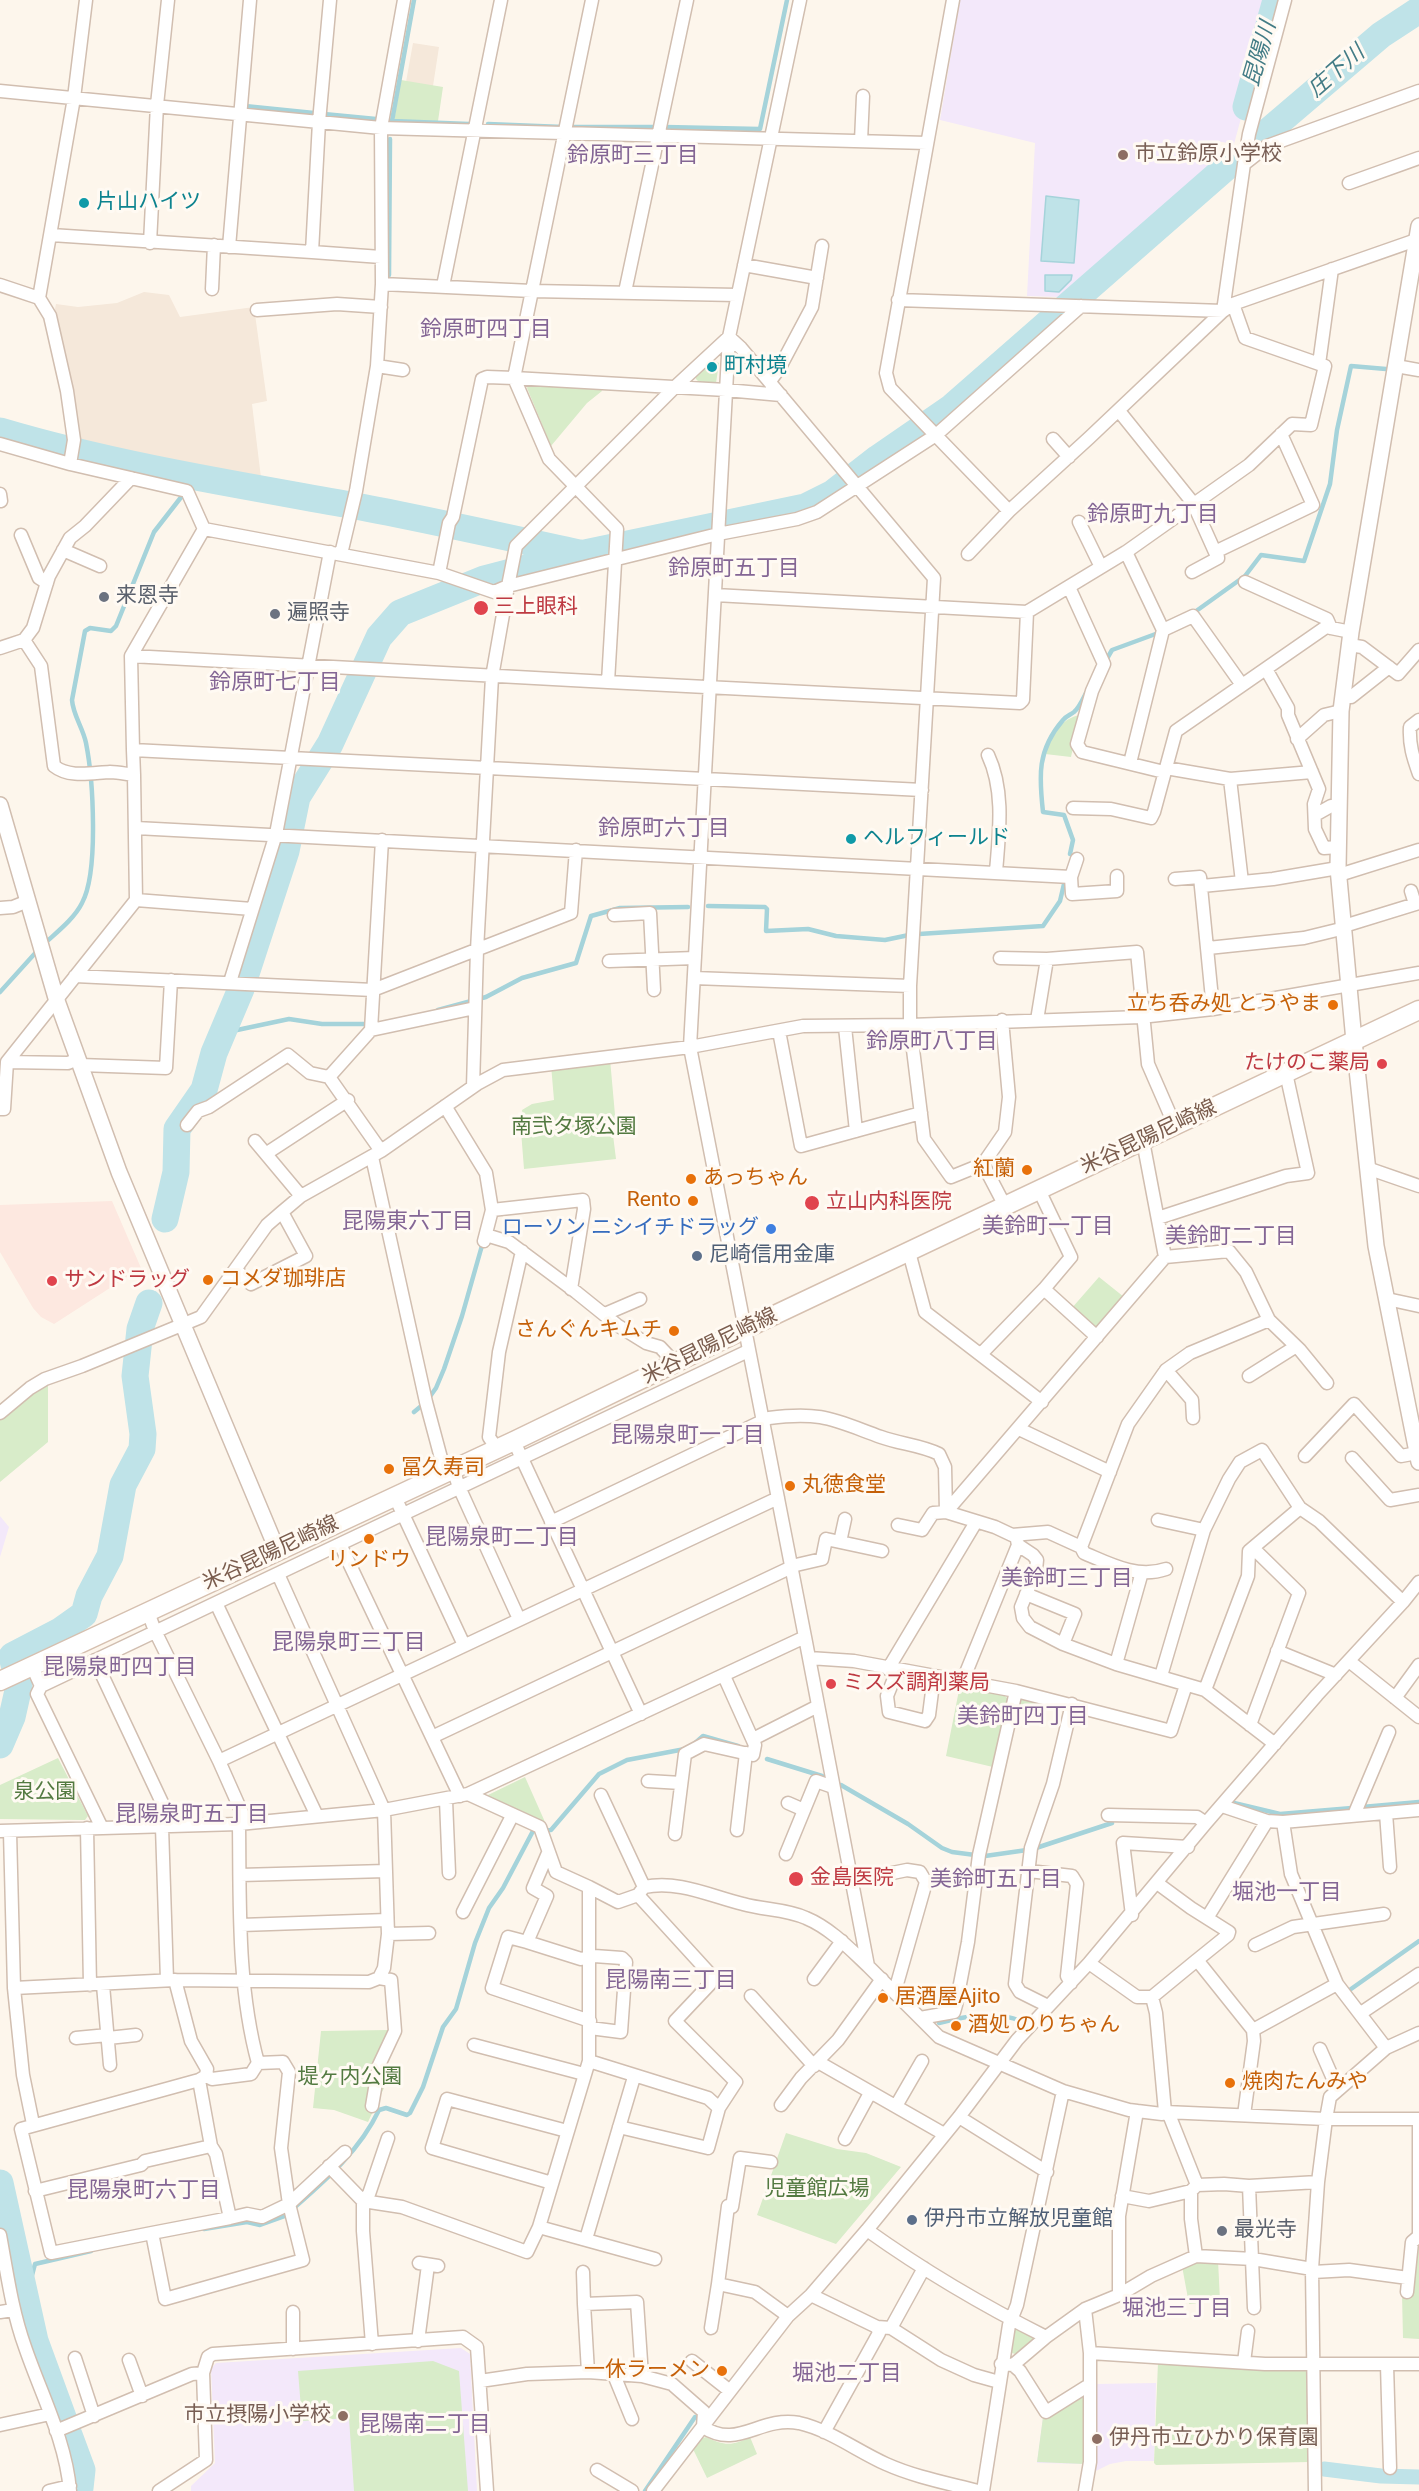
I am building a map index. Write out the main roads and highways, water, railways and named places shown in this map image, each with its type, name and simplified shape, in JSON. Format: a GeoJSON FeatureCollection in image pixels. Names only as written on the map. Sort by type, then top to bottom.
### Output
{"type":"FeatureCollection","features":[{"type":"Feature","properties":{"kind":"main road","name":"米谷昆陽尼崎線"},"geometry":{"type":"LineString","coordinates":[[5,1679],[395,1497],[452,1476],[497,1449],[518,1449],[744,1329],[1419,1010]]}},
{"type":"Feature","properties":{"kind":"water"},"geometry":{"type":"Polygon","coordinates":[[[1046,196],[1079,200],[1074,263],[1041,261],[1046,196]]]}},
{"type":"Feature","properties":{"kind":"water"},"geometry":{"type":"Polygon","coordinates":[[[1045,275],[1072,275],[1071,280],[1059,292],[1045,291],[1045,275]]]}},
{"type":"Feature","properties":{"kind":"waterway"},"geometry":{"type":"LineString","coordinates":[[414,0],[392,121],[469,124]]}},
{"type":"Feature","properties":{"kind":"waterway"},"geometry":{"type":"LineString","coordinates":[[665,127],[760,129],[787,0]]}},
{"type":"Feature","properties":{"kind":"waterway","name":"昆陽川"},"geometry":{"type":"LineString","coordinates":[[1246,107],[1276,0]]}},
{"type":"Feature","properties":{"kind":"waterway","name":"庄下川"},"geometry":{"type":"LineString","coordinates":[[1259,139],[1381,35],[1419,10]]}},
{"type":"Feature","properties":{"kind":"waterway"},"geometry":{"type":"LineString","coordinates":[[245,106],[314,113]]}},
{"type":"Feature","properties":{"kind":"waterway"},"geometry":{"type":"LineString","coordinates":[[324,114],[376,119]]}},
{"type":"Feature","properties":{"kind":"waterway"},"geometry":{"type":"LineString","coordinates":[[488,124],[563,127]]}},
{"type":"Feature","properties":{"kind":"waterway"},"geometry":{"type":"LineString","coordinates":[[571,127],[653,127]]}},
{"type":"Feature","properties":{"kind":"waterway"},"geometry":{"type":"LineString","coordinates":[[389,275],[390,139]]}},
{"type":"Feature","properties":{"kind":"waterway"},"geometry":{"type":"LineString","coordinates":[[165,1219],[176,1172],[177,1129],[204,1090],[214,1053],[241,989],[286,851],[297,797],[330,744],[379,637],[400,613],[484,579],[580,554],[805,507],[833,493],[878,458],[952,407],[1231,163]]}},
{"type":"Feature","properties":{"kind":"waterway"},"geometry":{"type":"LineString","coordinates":[[1192,614],[1245,576],[1261,555],[1304,561],[1330,484],[1337,430],[1351,366],[1386,369]]}},
{"type":"Feature","properties":{"kind":"waterway"},"geometry":{"type":"LineString","coordinates":[[0,431],[134,465],[388,512],[579,553]]}},
{"type":"Feature","properties":{"kind":"waterway"},"geometry":{"type":"LineString","coordinates":[[44,944],[79,909],[91,870],[93,824],[89,759],[85,737],[72,700],[85,631],[90,628],[111,631],[116,626],[154,532],[182,496],[193,477]]}},
{"type":"Feature","properties":{"kind":"waterway"},"geometry":{"type":"LineString","coordinates":[[1105,662],[1112,650],[1161,632]]}},
{"type":"Feature","properties":{"kind":"waterway"},"geometry":{"type":"LineString","coordinates":[[1070,854],[1073,840],[1064,815],[1043,812],[1042,764],[1048,742],[1064,719],[1078,708],[1086,693]]}},
{"type":"Feature","properties":{"kind":"waterway"},"geometry":{"type":"LineString","coordinates":[[919,934],[1043,926],[1060,901],[1064,884]]}},
{"type":"Feature","properties":{"kind":"waterway"},"geometry":{"type":"LineString","coordinates":[[708,906],[765,907],[767,909],[766,931],[808,929],[836,936],[885,940],[909,935]]}},
{"type":"Feature","properties":{"kind":"waterway"},"geometry":{"type":"LineString","coordinates":[[438,1010],[486,997],[522,978],[576,963],[591,916],[620,908],[688,907]]}},
{"type":"Feature","properties":{"kind":"waterway"},"geometry":{"type":"LineString","coordinates":[[0,992],[38,950]]}},
{"type":"Feature","properties":{"kind":"waterway"},"geometry":{"type":"LineString","coordinates":[[223,1033],[289,1019],[322,1024],[372,1024]]}},
{"type":"Feature","properties":{"kind":"waterway"},"geometry":{"type":"LineString","coordinates":[[414,1412],[426,1402],[436,1388],[444,1369],[483,1242]]}},
{"type":"Feature","properties":{"kind":"waterway"},"geometry":{"type":"LineString","coordinates":[[0,1745],[12,1717],[19,1686],[12,1656],[60,1631],[84,1614],[89,1596],[110,1556],[123,1485],[142,1449],[143,1434],[135,1376],[140,1329],[149,1303]]}},
{"type":"Feature","properties":{"kind":"waterway"},"geometry":{"type":"LineString","coordinates":[[694,1744],[703,1736],[738,1746]]}},
{"type":"Feature","properties":{"kind":"waterway"},"geometry":{"type":"LineString","coordinates":[[295,2207],[353,2151],[379,2110],[386,2108],[407,2115],[410,2113],[423,2087],[443,2027],[456,2009],[475,1943],[489,1908],[503,1888],[533,1831],[551,1830],[599,1774],[627,1760],[685,1749]]}},
{"type":"Feature","properties":{"kind":"waterway"},"geometry":{"type":"LineString","coordinates":[[767,1759],[822,1776]]}},
{"type":"Feature","properties":{"kind":"waterway"},"geometry":{"type":"LineString","coordinates":[[841,1785],[908,1824],[942,1848],[952,1852],[975,1855]]}},
{"type":"Feature","properties":{"kind":"waterway"},"geometry":{"type":"LineString","coordinates":[[1362,1807],[1419,1802]]}},
{"type":"Feature","properties":{"kind":"waterway"},"geometry":{"type":"LineString","coordinates":[[1234,1803],[1280,1814],[1352,1808]]}},
{"type":"Feature","properties":{"kind":"waterway"},"geometry":{"type":"LineString","coordinates":[[1036,1848],[1112,1823]]}},
{"type":"Feature","properties":{"kind":"waterway"},"geometry":{"type":"LineString","coordinates":[[985,1856],[1027,1850]]}},
{"type":"Feature","properties":{"kind":"waterway"},"geometry":{"type":"LineString","coordinates":[[1351,1989],[1419,1941]]}},
{"type":"Feature","properties":{"kind":"waterway"},"geometry":{"type":"LineString","coordinates":[[939,2023],[970,2016],[990,2015],[1021,2021]]}},
{"type":"Feature","properties":{"kind":"waterway"},"geometry":{"type":"LineString","coordinates":[[0,2183],[35,2341],[65,2423]]}},
{"type":"Feature","properties":{"kind":"waterway"},"geometry":{"type":"LineString","coordinates":[[204,2229],[247,2222],[260,2225],[285,2216]]}},
{"type":"Feature","properties":{"kind":"waterway"},"geometry":{"type":"LineString","coordinates":[[26,2298],[35,2264],[91,2251]]}},
{"type":"Feature","properties":{"kind":"waterway"},"geometry":{"type":"LineString","coordinates":[[645,2491],[695,2417]]}},
{"type":"Feature","properties":{"kind":"waterway"},"geometry":{"type":"LineString","coordinates":[[69,2435],[82,2470],[80,2488]]}},
{"type":"Feature","properties":{"kind":"waterway"},"geometry":{"type":"LineString","coordinates":[[1324,2469],[1381,2476],[1419,2477]]}},
{"type":"Feature","properties":{"kind":"place","name":"市立鈴原小学校"},"geometry":{"type":"Point","coordinates":[1123,155]}},
{"type":"Feature","properties":{"kind":"place","name":"片山ハイツ"},"geometry":{"type":"Point","coordinates":[84,203]}},
{"type":"Feature","properties":{"kind":"place","name":"町村境"},"geometry":{"type":"Point","coordinates":[712,367]}},
{"type":"Feature","properties":{"kind":"place","name":"来恩寺"},"geometry":{"type":"Point","coordinates":[104,597]}},
{"type":"Feature","properties":{"kind":"place","name":"三上眼科"},"geometry":{"type":"Point","coordinates":[481,608]}},
{"type":"Feature","properties":{"kind":"place","name":"遍照寺"},"geometry":{"type":"Point","coordinates":[275,614]}},
{"type":"Feature","properties":{"kind":"place","name":"ヘルフィールド"},"geometry":{"type":"Point","coordinates":[851,839]}},
{"type":"Feature","properties":{"kind":"place","name":"立ち呑み処 とうやま"},"geometry":{"type":"Point","coordinates":[1333,1005]}},
{"type":"Feature","properties":{"kind":"place","name":"たけのこ薬局"},"geometry":{"type":"Point","coordinates":[1382,1064]}},
{"type":"Feature","properties":{"kind":"place","name":"紅蘭"},"geometry":{"type":"Point","coordinates":[1027,1170]}},
{"type":"Feature","properties":{"kind":"place","name":"あっちゃん"},"geometry":{"type":"Point","coordinates":[691,1179]}},
{"type":"Feature","properties":{"kind":"place","name":"Rento"},"geometry":{"type":"Point","coordinates":[693,1201]}},
{"type":"Feature","properties":{"kind":"place","name":"立山内科医院"},"geometry":{"type":"Point","coordinates":[812,1203]}},
{"type":"Feature","properties":{"kind":"place","name":"ローソン ニシイチドラッグ"},"geometry":{"type":"Point","coordinates":[771,1229]}},
{"type":"Feature","properties":{"kind":"place","name":"尼崎信用金庫"},"geometry":{"type":"Point","coordinates":[697,1256]}},
{"type":"Feature","properties":{"kind":"place","name":"コメダ珈琲店"},"geometry":{"type":"Point","coordinates":[208,1280]}},
{"type":"Feature","properties":{"kind":"place","name":"サンドラッグ"},"geometry":{"type":"Point","coordinates":[52,1281]}},
{"type":"Feature","properties":{"kind":"place","name":"さんぐんキムチ"},"geometry":{"type":"Point","coordinates":[674,1331]}},
{"type":"Feature","properties":{"kind":"place","name":"冨久寿司"},"geometry":{"type":"Point","coordinates":[389,1469]}},
{"type":"Feature","properties":{"kind":"place","name":"丸徳食堂"},"geometry":{"type":"Point","coordinates":[790,1486]}},
{"type":"Feature","properties":{"kind":"place","name":"リンドウ"},"geometry":{"type":"Point","coordinates":[369,1539]}},
{"type":"Feature","properties":{"kind":"place","name":"ミスズ調剤薬局"},"geometry":{"type":"Point","coordinates":[831,1684]}},
{"type":"Feature","properties":{"kind":"place","name":"金島医院"},"geometry":{"type":"Point","coordinates":[796,1879]}},
{"type":"Feature","properties":{"kind":"place","name":"居酒屋Ajito"},"geometry":{"type":"Point","coordinates":[883,1998]}},
{"type":"Feature","properties":{"kind":"place","name":"酒処 のりちゃん"},"geometry":{"type":"Point","coordinates":[956,2026]}},
{"type":"Feature","properties":{"kind":"place","name":"焼肉たんみや"},"geometry":{"type":"Point","coordinates":[1230,2083]}},
{"type":"Feature","properties":{"kind":"place","name":"伊丹市立解放児童館"},"geometry":{"type":"Point","coordinates":[912,2220]}},
{"type":"Feature","properties":{"kind":"place","name":"最光寺"},"geometry":{"type":"Point","coordinates":[1222,2231]}},
{"type":"Feature","properties":{"kind":"place","name":"一休ラーメン"},"geometry":{"type":"Point","coordinates":[722,2371]}},
{"type":"Feature","properties":{"kind":"place","name":"市立摂陽小学校"},"geometry":{"type":"Point","coordinates":[343,2416]}},
{"type":"Feature","properties":{"kind":"place","name":"伊丹市立ひかり保育園"},"geometry":{"type":"Point","coordinates":[1097,2439]}},
{"type":"Feature","properties":{"kind":"district","name":"鈴原町三丁目"},"geometry":{"type":"Point","coordinates":[633,156]}},
{"type":"Feature","properties":{"kind":"district","name":"鈴原町四丁目"},"geometry":{"type":"Point","coordinates":[486,330]}},
{"type":"Feature","properties":{"kind":"district","name":"鈴原町九丁目"},"geometry":{"type":"Point","coordinates":[1153,515]}},
{"type":"Feature","properties":{"kind":"district","name":"鈴原町五丁目"},"geometry":{"type":"Point","coordinates":[734,569]}},
{"type":"Feature","properties":{"kind":"district","name":"鈴原町七丁目"},"geometry":{"type":"Point","coordinates":[275,683]}},
{"type":"Feature","properties":{"kind":"district","name":"鈴原町六丁目"},"geometry":{"type":"Point","coordinates":[664,829]}},
{"type":"Feature","properties":{"kind":"district","name":"鈴原町八丁目"},"geometry":{"type":"Point","coordinates":[932,1042]}},
{"type":"Feature","properties":{"kind":"district","name":"昆陽東六丁目"},"geometry":{"type":"Point","coordinates":[408,1222]}},
{"type":"Feature","properties":{"kind":"district","name":"美鈴町一丁目"},"geometry":{"type":"Point","coordinates":[1048,1227]}},
{"type":"Feature","properties":{"kind":"district","name":"美鈴町二丁目"},"geometry":{"type":"Point","coordinates":[1231,1237]}},
{"type":"Feature","properties":{"kind":"district","name":"昆陽泉町一丁目"},"geometry":{"type":"Point","coordinates":[688,1436]}},
{"type":"Feature","properties":{"kind":"district","name":"昆陽泉町二丁目"},"geometry":{"type":"Point","coordinates":[502,1538]}},
{"type":"Feature","properties":{"kind":"district","name":"美鈴町三丁目"},"geometry":{"type":"Point","coordinates":[1067,1579]}},
{"type":"Feature","properties":{"kind":"district","name":"昆陽泉町三丁目"},"geometry":{"type":"Point","coordinates":[349,1643]}},
{"type":"Feature","properties":{"kind":"district","name":"昆陽泉町四丁目"},"geometry":{"type":"Point","coordinates":[120,1668]}},
{"type":"Feature","properties":{"kind":"district","name":"美鈴町四丁目"},"geometry":{"type":"Point","coordinates":[1023,1717]}},
{"type":"Feature","properties":{"kind":"district","name":"昆陽泉町五丁目"},"geometry":{"type":"Point","coordinates":[192,1815]}},
{"type":"Feature","properties":{"kind":"district","name":"美鈴町五丁目"},"geometry":{"type":"Point","coordinates":[996,1880]}},
{"type":"Feature","properties":{"kind":"district","name":"堀池一丁目"},"geometry":{"type":"Point","coordinates":[1287,1893]}},
{"type":"Feature","properties":{"kind":"district","name":"昆陽南三丁目"},"geometry":{"type":"Point","coordinates":[671,1981]}},
{"type":"Feature","properties":{"kind":"district","name":"昆陽泉町六丁目"},"geometry":{"type":"Point","coordinates":[144,2191]}},
{"type":"Feature","properties":{"kind":"district","name":"堀池三丁目"},"geometry":{"type":"Point","coordinates":[1177,2309]}},
{"type":"Feature","properties":{"kind":"district","name":"堀池二丁目"},"geometry":{"type":"Point","coordinates":[847,2374]}},
{"type":"Feature","properties":{"kind":"district","name":"昆陽南二丁目"},"geometry":{"type":"Point","coordinates":[425,2425]}},
{"type":"Feature","properties":{"kind":"park label","name":"南弐タ塚公園"},"geometry":{"type":"Point","coordinates":[574,1128]}},
{"type":"Feature","properties":{"kind":"park label","name":"泉公園"},"geometry":{"type":"Point","coordinates":[45,1793]}},
{"type":"Feature","properties":{"kind":"park label","name":"堤ヶ内公園"},"geometry":{"type":"Point","coordinates":[350,2078]}},
{"type":"Feature","properties":{"kind":"park label","name":"児童館広場"},"geometry":{"type":"Point","coordinates":[817,2190]}}]}
